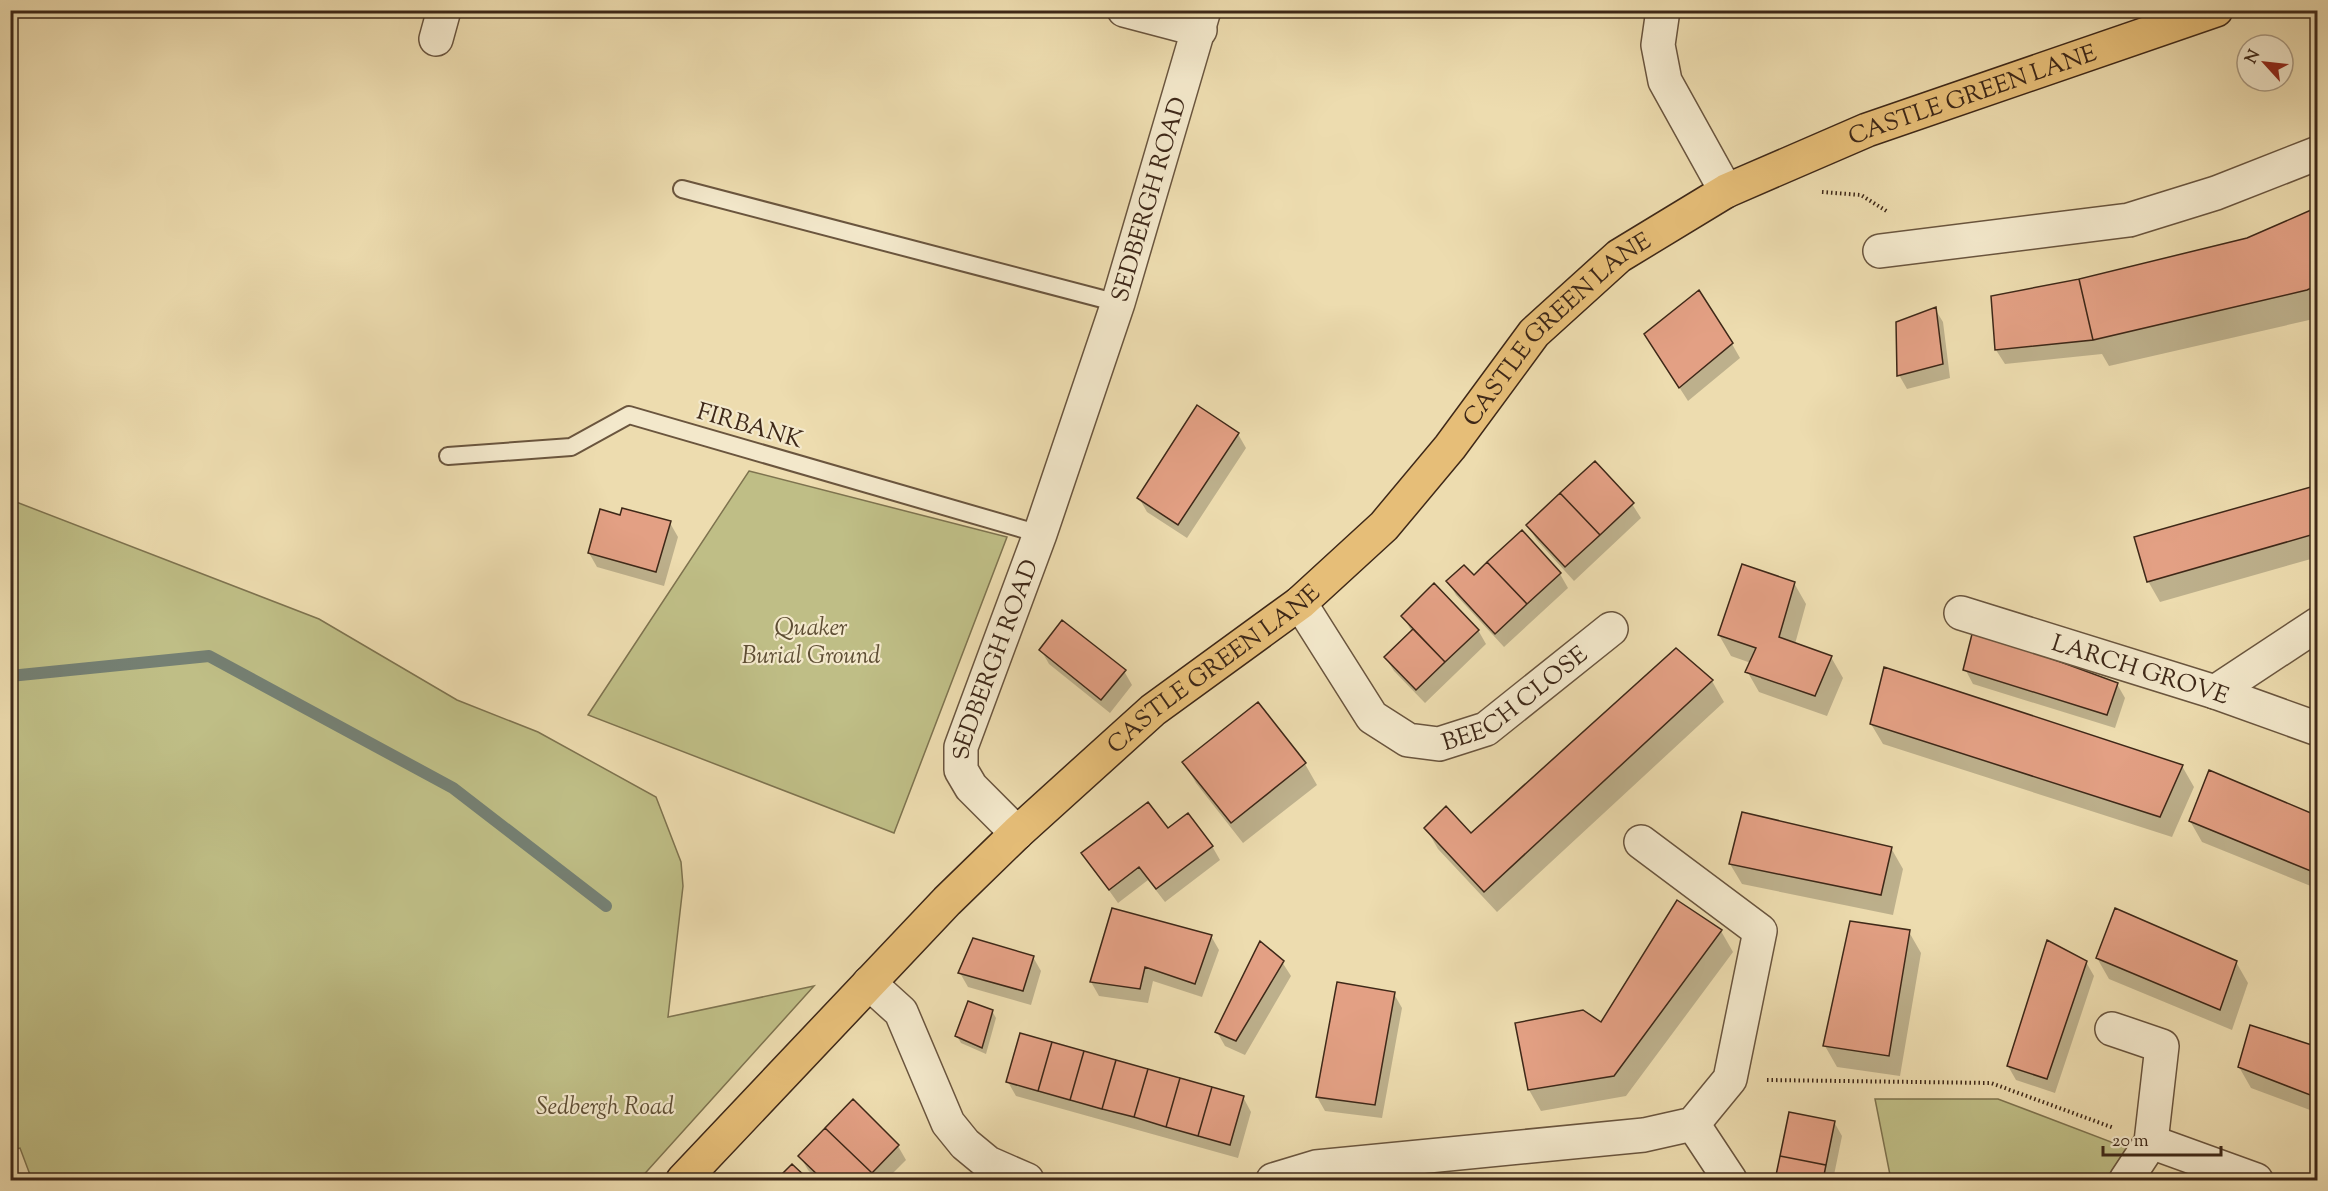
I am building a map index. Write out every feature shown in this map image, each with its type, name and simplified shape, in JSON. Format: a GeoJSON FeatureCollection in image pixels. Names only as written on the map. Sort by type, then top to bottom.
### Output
{"type":"FeatureCollection","features":[{"type":"Feature","properties":{"kind":"highway","name":"CASTLE GREEN LANE"},"geometry":{"type":"LineString","coordinates":[[1017,833],[1154,710],[1300,603],[1383,526],[1450,447],[1534,333],[1619,256],[1726,191],[1867,130],[2216,10]]}},
{"type":"Feature","properties":{"kind":"highway"},"geometry":{"type":"LineString","coordinates":[[683,1180],[947,901],[1017,833]]}},
{"type":"Feature","properties":{"kind":"street"},"geometry":{"type":"LineString","coordinates":[[1125,10],[1202,20]]}},
{"type":"Feature","properties":{"kind":"street"},"geometry":{"type":"LineString","coordinates":[[1663,10],[1658,45],[1665,81],[1726,191]]}},
{"type":"Feature","properties":{"kind":"street","name":"SEDBERGH ROAD"},"geometry":{"type":"LineString","coordinates":[[1017,833],[971,787],[961,770],[961,747],[1040,534],[1118,303],[1202,20]]}},
{"type":"Feature","properties":{"kind":"street"},"geometry":{"type":"LineString","coordinates":[[1895,249],[2129,220],[2216,193],[2318,153]]}},
{"type":"Feature","properties":{"kind":"street","name":"BEECH CLOSE"},"geometry":{"type":"LineString","coordinates":[[1300,603],[1372,717],[1408,740],[1439,744],[1486,729],[1611,629]]}},
{"type":"Feature","properties":{"kind":"street","name":"LARCH GROVE"},"geometry":{"type":"LineString","coordinates":[[1961,613],[2215,692],[2318,729]]}},
{"type":"Feature","properties":{"kind":"street"},"geometry":{"type":"LineString","coordinates":[[2215,692],[2318,624]]}},
{"type":"Feature","properties":{"kind":"street"},"geometry":{"type":"LineString","coordinates":[[1273,1180],[1316,1167],[1644,1135],[1694,1124],[1730,1079],[1760,931],[1641,842]]}},
{"type":"Feature","properties":{"kind":"street"},"geometry":{"type":"LineString","coordinates":[[869,983],[901,1012],[948,1123],[965,1144],[988,1163],[1027,1180]]}},
{"type":"Feature","properties":{"kind":"street"},"geometry":{"type":"LineString","coordinates":[[2112,1029],[2162,1046],[2151,1142],[2126,1180]]}},
{"type":"Feature","properties":{"kind":"street"},"geometry":{"type":"LineString","coordinates":[[1694,1124],[1730,1180]]}},
{"type":"Feature","properties":{"kind":"street"},"geometry":{"type":"LineString","coordinates":[[2151,1142],[2256,1180]]}},
{"type":"Feature","properties":{"kind":"lane"},"geometry":{"type":"LineString","coordinates":[[682,189],[1118,303]]}},
{"type":"Feature","properties":{"kind":"lane","name":"FIRBANK"},"geometry":{"type":"LineString","coordinates":[[448,456],[571,447],[629,415],[1040,534]]}},
{"type":"Feature","properties":{"kind":"path"},"geometry":{"type":"LineString","coordinates":[[1798,160],[1813,191],[1861,195],[1891,214],[1895,249]]}},
{"type":"Feature","properties":{"kind":"path"},"geometry":{"type":"LineString","coordinates":[[1730,1079],[1991,1083],[2151,1142]]}},
{"type":"Feature","properties":{"kind":"green space","name":"Quaker Burial Ground"},"geometry":{"type":"Polygon","coordinates":[[[749,471],[1007,537],[894,833],[588,715],[749,471]]]}},
{"type":"Feature","properties":{"kind":"green space","name":"Sedbergh Road"},"geometry":{"type":"Polygon","coordinates":[[[11,500],[319,619],[457,700],[538,732],[656,797],[681,862],[683,886],[668,1017],[814,986],[639,1180],[32,1180],[20,1148],[10,1150],[11,500]]]}},
{"type":"Feature","properties":{"kind":"green space"},"geometry":{"type":"Polygon","coordinates":[[[1875,1099],[1998,1099],[2127,1148],[2106,1180],[2071,1180],[2065,1175],[2061,1180],[1891,1180],[1875,1099]]]}},
{"type":"Feature","properties":{"kind":"building"},"geometry":{"type":"Polygon","coordinates":[[[2318,207],[2318,285],[2307,290],[2093,340],[2079,279],[2247,238],[2318,207]]]}},
{"type":"Feature","properties":{"kind":"building"},"geometry":{"type":"Polygon","coordinates":[[[2079,279],[2093,340],[1995,350],[1991,296],[2079,279]]]}},
{"type":"Feature","properties":{"kind":"building"},"geometry":{"type":"Polygon","coordinates":[[[1699,290],[1733,343],[1679,388],[1644,334],[1699,290]]]}},
{"type":"Feature","properties":{"kind":"building"},"geometry":{"type":"Polygon","coordinates":[[[1936,307],[1943,364],[1897,376],[1896,322],[1936,307]]]}},
{"type":"Feature","properties":{"kind":"building"},"geometry":{"type":"Polygon","coordinates":[[[1197,405],[1239,433],[1178,525],[1137,498],[1197,405]]]}},
{"type":"Feature","properties":{"kind":"building"},"geometry":{"type":"Polygon","coordinates":[[[1595,461],[1634,503],[1600,535],[1560,493],[1595,461]]]}},
{"type":"Feature","properties":{"kind":"building"},"geometry":{"type":"Polygon","coordinates":[[[2318,485],[2318,533],[2147,582],[2134,537],[2318,485]]]}},
{"type":"Feature","properties":{"kind":"building"},"geometry":{"type":"Polygon","coordinates":[[[1560,493],[1600,535],[1565,567],[1526,525],[1560,493]]]}},
{"type":"Feature","properties":{"kind":"building"},"geometry":{"type":"Polygon","coordinates":[[[622,508],[671,521],[656,572],[588,553],[600,509],[620,515],[622,508]]]}},
{"type":"Feature","properties":{"kind":"building"},"geometry":{"type":"Polygon","coordinates":[[[1522,530],[1561,573],[1527,604],[1487,562],[1522,530]]]}},
{"type":"Feature","properties":{"kind":"building"},"geometry":{"type":"Polygon","coordinates":[[[1487,562],[1527,604],[1495,634],[1446,581],[1464,565],[1474,575],[1487,562]]]}},
{"type":"Feature","properties":{"kind":"building"},"geometry":{"type":"Polygon","coordinates":[[[1742,564],[1795,582],[1779,637],[1832,656],[1815,696],[1745,672],[1756,648],[1718,635],[1742,564]]]}},
{"type":"Feature","properties":{"kind":"building"},"geometry":{"type":"Polygon","coordinates":[[[1434,583],[1479,630],[1445,662],[1401,616],[1434,583]]]}},
{"type":"Feature","properties":{"kind":"building"},"geometry":{"type":"Polygon","coordinates":[[[1062,620],[1126,670],[1101,700],[1039,650],[1062,620]]]}},
{"type":"Feature","properties":{"kind":"building"},"geometry":{"type":"Polygon","coordinates":[[[1413,629],[1445,662],[1416,690],[1384,657],[1413,629]]]}},
{"type":"Feature","properties":{"kind":"building"},"geometry":{"type":"Polygon","coordinates":[[[1973,630],[2118,683],[2107,715],[1963,670],[1973,630]]]}},
{"type":"Feature","properties":{"kind":"building"},"geometry":{"type":"Polygon","coordinates":[[[1676,648],[1713,680],[1484,892],[1424,828],[1446,806],[1471,833],[1676,648]]]}},
{"type":"Feature","properties":{"kind":"building"},"geometry":{"type":"Polygon","coordinates":[[[1884,667],[2183,765],[2160,817],[1870,724],[1884,667]]]}},
{"type":"Feature","properties":{"kind":"building"},"geometry":{"type":"Polygon","coordinates":[[[1258,702],[1306,763],[1231,823],[1182,762],[1258,702]]]}},
{"type":"Feature","properties":{"kind":"building"},"geometry":{"type":"Polygon","coordinates":[[[2209,770],[2318,816],[2318,874],[2189,821],[2209,770]]]}},
{"type":"Feature","properties":{"kind":"building"},"geometry":{"type":"Polygon","coordinates":[[[1148,802],[1168,828],[1188,813],[1213,846],[1156,889],[1139,867],[1109,890],[1081,853],[1148,802]]]}},
{"type":"Feature","properties":{"kind":"building"},"geometry":{"type":"Polygon","coordinates":[[[1742,812],[1892,847],[1881,895],[1729,864],[1742,812]]]}},
{"type":"Feature","properties":{"kind":"building"},"geometry":{"type":"Polygon","coordinates":[[[1677,900],[1722,930],[1614,1076],[1528,1090],[1515,1023],[1583,1010],[1601,1022],[1677,900]]]}},
{"type":"Feature","properties":{"kind":"building"},"geometry":{"type":"Polygon","coordinates":[[[1112,908],[1212,935],[1195,984],[1145,967],[1140,989],[1090,982],[1112,908]]]}},
{"type":"Feature","properties":{"kind":"building"},"geometry":{"type":"Polygon","coordinates":[[[2115,908],[2237,961],[2220,1010],[2096,958],[2115,908]]]}},
{"type":"Feature","properties":{"kind":"building"},"geometry":{"type":"Polygon","coordinates":[[[1850,921],[1910,930],[1889,1056],[1823,1046],[1850,921]]]}},
{"type":"Feature","properties":{"kind":"building"},"geometry":{"type":"Polygon","coordinates":[[[973,938],[1034,956],[1023,991],[958,973],[973,938]]]}},
{"type":"Feature","properties":{"kind":"building"},"geometry":{"type":"Polygon","coordinates":[[[2047,940],[2087,961],[2047,1079],[2007,1066],[2047,940]]]}},
{"type":"Feature","properties":{"kind":"building"},"geometry":{"type":"Polygon","coordinates":[[[1260,941],[1284,961],[1236,1041],[1215,1032],[1260,941]]]}},
{"type":"Feature","properties":{"kind":"building"},"geometry":{"type":"Polygon","coordinates":[[[1337,982],[1395,992],[1375,1105],[1316,1097],[1337,982]]]}},
{"type":"Feature","properties":{"kind":"building"},"geometry":{"type":"Polygon","coordinates":[[[968,1001],[993,1010],[982,1048],[955,1036],[968,1001]]]}},
{"type":"Feature","properties":{"kind":"building"},"geometry":{"type":"Polygon","coordinates":[[[2250,1025],[2318,1047],[2318,1098],[2238,1067],[2250,1025]]]}},
{"type":"Feature","properties":{"kind":"building"},"geometry":{"type":"Polygon","coordinates":[[[1020,1033],[1052,1042],[1038,1091],[1006,1082],[1020,1033]]]}},
{"type":"Feature","properties":{"kind":"building"},"geometry":{"type":"Polygon","coordinates":[[[1052,1042],[1084,1051],[1070,1100],[1038,1091],[1052,1042]]]}},
{"type":"Feature","properties":{"kind":"building"},"geometry":{"type":"Polygon","coordinates":[[[1084,1051],[1116,1060],[1102,1109],[1070,1100],[1084,1051]]]}},
{"type":"Feature","properties":{"kind":"building"},"geometry":{"type":"Polygon","coordinates":[[[1116,1060],[1148,1069],[1134,1117],[1102,1109],[1116,1060]]]}},
{"type":"Feature","properties":{"kind":"building"},"geometry":{"type":"Polygon","coordinates":[[[1148,1069],[1180,1078],[1166,1127],[1134,1117],[1148,1069]]]}},
{"type":"Feature","properties":{"kind":"building"},"geometry":{"type":"Polygon","coordinates":[[[1180,1078],[1212,1087],[1198,1136],[1166,1127],[1180,1078]]]}},
{"type":"Feature","properties":{"kind":"building"},"geometry":{"type":"Polygon","coordinates":[[[1212,1087],[1244,1096],[1230,1145],[1198,1136],[1212,1087]]]}},
{"type":"Feature","properties":{"kind":"building"},"geometry":{"type":"Polygon","coordinates":[[[853,1099],[899,1145],[872,1173],[825,1128],[853,1099]]]}},
{"type":"Feature","properties":{"kind":"building"},"geometry":{"type":"Polygon","coordinates":[[[1789,1112],[1835,1121],[1826,1165],[1780,1156],[1789,1112]]]}},
{"type":"Feature","properties":{"kind":"building"},"geometry":{"type":"Polygon","coordinates":[[[825,1128],[872,1173],[865,1180],[823,1180],[798,1156],[825,1128]]]}},
{"type":"Feature","properties":{"kind":"building"},"geometry":{"type":"Polygon","coordinates":[[[1780,1156],[1826,1165],[1823,1180],[1775,1180],[1780,1156]]]}},
{"type":"Feature","properties":{"kind":"building"},"geometry":{"type":"Polygon","coordinates":[[[792,1164],[809,1180],[776,1180],[792,1164]]]}},
{"type":"Feature","properties":{"kind":"waterway"},"geometry":{"type":"LineString","coordinates":[[10,676],[209,656],[453,788],[606,906]]}}]}
